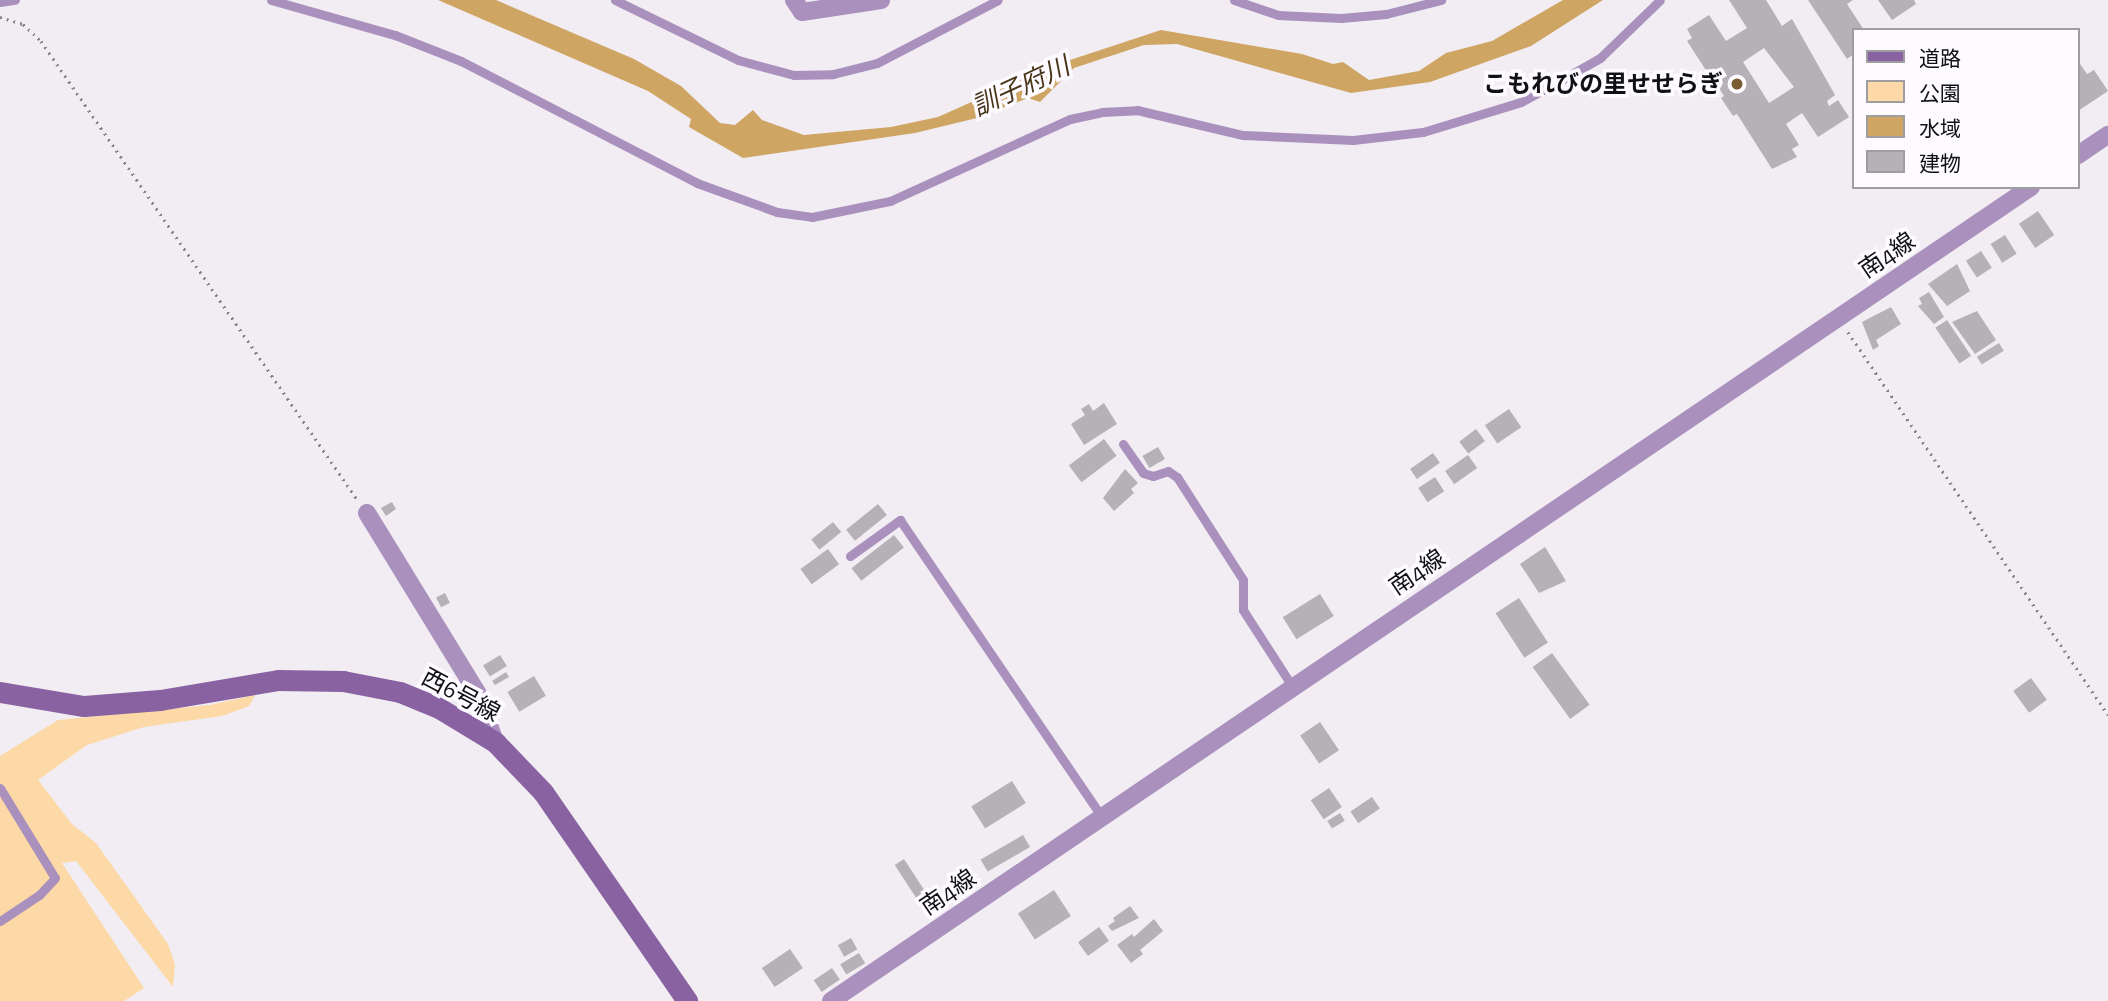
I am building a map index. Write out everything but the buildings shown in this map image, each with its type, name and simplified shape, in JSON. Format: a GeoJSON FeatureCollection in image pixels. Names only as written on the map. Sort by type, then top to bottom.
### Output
{"type":"FeatureCollection","features":[{"type":"Feature","properties":{"kind":"street"},"geometry":{"type":"LineString","coordinates":[[794,0],[802,12],[881,0]]}},
{"type":"Feature","properties":{"kind":"street"},"geometry":{"type":"LineString","coordinates":[[2080,154],[2108,135]]}},
{"type":"Feature","properties":{"kind":"street","name":"南4線"},"geometry":{"type":"LineString","coordinates":[[831,1001],[2028,189]]}},
{"type":"Feature","properties":{"kind":"street"},"geometry":{"type":"LineString","coordinates":[[367,513],[478,694],[495,743]]}},
{"type":"Feature","properties":{"kind":"street","name":"西6号線"},"geometry":{"type":"LineString","coordinates":[[0,692],[84,706],[160,700],[278,680],[342,681],[400,692],[439,708],[495,743],[543,792],[687,1001]]}},
{"type":"Feature","properties":{"kind":"lane"},"geometry":{"type":"LineString","coordinates":[[0,2],[15,0]]}},
{"type":"Feature","properties":{"kind":"lane"},"geometry":{"type":"LineString","coordinates":[[271,0],[370,27],[461,61],[697,183],[778,212],[812,216],[891,201],[1070,119],[1102,111],[1137,110],[1243,135],[1353,140],[1423,132],[1521,102],[1563,79],[1600,58],[1660,0]]}},
{"type":"Feature","properties":{"kind":"lane"},"geometry":{"type":"LineString","coordinates":[[615,0],[738,60],[794,75],[832,74],[877,63],[998,0]]}},
{"type":"Feature","properties":{"kind":"lane"},"geometry":{"type":"LineString","coordinates":[[1234,0],[1278,15],[1341,19],[1386,14],[1441,0]]}},
{"type":"Feature","properties":{"kind":"lane"},"geometry":{"type":"LineString","coordinates":[[1123,444],[1143,474],[1153,476],[1168,471],[1177,477],[1243,580],[1242,610],[1292,686]]}},
{"type":"Feature","properties":{"kind":"lane"},"geometry":{"type":"LineString","coordinates":[[850,556],[900,520],[1101,816]]}},
{"type":"Feature","properties":{"kind":"lane"},"geometry":{"type":"LineString","coordinates":[[0,788],[55,878],[39,895],[0,921]]}},
{"type":"Feature","properties":{"kind":"path"},"geometry":{"type":"LineString","coordinates":[[0,17],[23,24],[41,41],[367,513]]}},
{"type":"Feature","properties":{"kind":"path"},"geometry":{"type":"LineString","coordinates":[[1839,318],[2108,715]]}},
{"type":"Feature","properties":{"kind":"green space"},"geometry":{"type":"Polygon","coordinates":[[[255,695],[249,706],[222,716],[144,727],[87,745],[38,780],[72,824],[96,843],[168,944],[175,964],[173,987],[76,861],[62,863],[144,988],[124,1001],[0,1001],[0,756],[58,720],[210,705],[255,695]]]}},
{"type":"Feature","properties":{"kind":"water","name":"訓子府川"},"geometry":{"type":"Polygon","coordinates":[[[438,0],[496,0],[634,59],[681,86],[720,123],[735,125],[753,110],[762,120],[804,135],[891,127],[938,117],[1052,66],[1161,30],[1302,54],[1333,64],[1343,62],[1369,80],[1419,71],[1446,53],[1492,41],[1563,0],[1603,0],[1531,46],[1430,82],[1351,93],[1177,44],[1144,45],[1074,68],[1040,102],[1028,98],[977,118],[915,133],[743,158],[689,127],[691,119],[648,91],[438,0]]]}},
{"type":"Feature","properties":{"kind":"place","name":"こもれびの里せせらぎ"},"geometry":{"type":"Point","coordinates":[1737,84]}}]}
